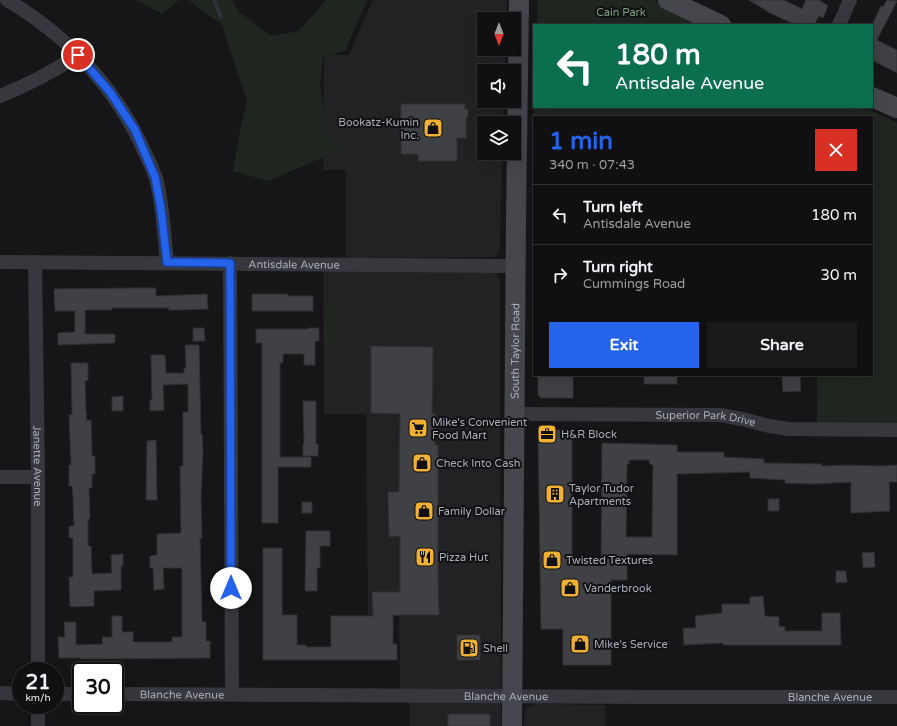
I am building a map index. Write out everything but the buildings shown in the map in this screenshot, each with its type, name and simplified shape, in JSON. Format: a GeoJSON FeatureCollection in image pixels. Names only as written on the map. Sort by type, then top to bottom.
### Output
{"type":"FeatureCollection","features":[{"type":"Feature","properties":{"kind":"main road","name":"South Taylor Road"},"geometry":{"type":"LineString","coordinates":[[512,726],[519,0]]}},
{"type":"Feature","properties":{"kind":"main road"},"geometry":{"type":"LineString","coordinates":[[668,0],[719,24]]}},
{"type":"Feature","properties":{"kind":"main road"},"geometry":{"type":"LineString","coordinates":[[873,96],[897,108]]}},
{"type":"Feature","properties":{"kind":"street"},"geometry":{"type":"LineString","coordinates":[[7,0],[23,9],[50,30],[78,55],[110,92],[135,130],[155,177],[161,209],[167,262]]}},
{"type":"Feature","properties":{"kind":"street"},"geometry":{"type":"LineString","coordinates":[[839,24],[850,0]]}},
{"type":"Feature","properties":{"kind":"street"},"geometry":{"type":"LineString","coordinates":[[0,96],[29,84],[78,55]]}},
{"type":"Feature","properties":{"kind":"street","name":"Antisdale Avenue"},"geometry":{"type":"LineString","coordinates":[[0,262],[167,262],[516,266]]}},
{"type":"Feature","properties":{"kind":"street","name":"Janette Avenue"},"geometry":{"type":"LineString","coordinates":[[35,262],[38,477],[38,662]]}},
{"type":"Feature","properties":{"kind":"street"},"geometry":{"type":"LineString","coordinates":[[230,263],[232,694]]}},
{"type":"Feature","properties":{"kind":"street","name":"Superior Park Drive"},"geometry":{"type":"LineString","coordinates":[[514,414],[720,415],[789,429],[897,430]]}},
{"type":"Feature","properties":{"kind":"street"},"geometry":{"type":"LineString","coordinates":[[0,477],[38,477]]}},
{"type":"Feature","properties":{"kind":"street"},"geometry":{"type":"LineString","coordinates":[[0,693],[12,694]]}},
{"type":"Feature","properties":{"kind":"street","name":"Blanche Avenue"},"geometry":{"type":"LineString","coordinates":[[124,694],[897,697]]}},
{"type":"Feature","properties":{"kind":"street"},"geometry":{"type":"LineString","coordinates":[[38,714],[38,726]]}},
{"type":"Feature","properties":{"kind":"shaded area"},"geometry":{"type":"Polygon","coordinates":[[[373,0],[507,0],[506,12],[477,12],[477,56],[505,56],[505,64],[477,64],[477,108],[504,108],[503,116],[477,116],[477,160],[502,160],[500,249],[493,257],[346,258],[346,170],[323,170],[324,55],[349,55],[373,0]]]}},
{"type":"Feature","properties":{"kind":"shaded area"},"geometry":{"type":"Polygon","coordinates":[[[323,271],[490,272],[496,274],[499,278],[501,726],[410,726],[410,703],[400,689],[399,616],[368,615],[366,414],[324,414],[323,271]]]}},
{"type":"Feature","properties":{"kind":"shaded area"},"geometry":{"type":"Polygon","coordinates":[[[535,704],[605,705],[605,726],[524,726],[525,711],[527,707],[535,704]]]}},
{"type":"Feature","properties":{"kind":"green space"},"geometry":{"type":"Polygon","coordinates":[[[136,0],[179,0],[162,14],[136,0]]]}},
{"type":"Feature","properties":{"kind":"green space"},"geometry":{"type":"Polygon","coordinates":[[[188,0],[232,0],[239,12],[272,36],[299,31],[326,0],[367,0],[345,51],[323,57],[320,85],[327,136],[345,153],[335,152],[268,181],[233,171],[247,101],[222,25],[188,0]]]}},
{"type":"Feature","properties":{"kind":"green space","name":"Cain Park"},"geometry":{"type":"Polygon","coordinates":[[[538,0],[653,0],[702,24],[537,24],[538,0]]]}},
{"type":"Feature","properties":{"kind":"green space"},"geometry":{"type":"Polygon","coordinates":[[[534,108],[866,108],[897,123],[897,424],[817,424],[817,376],[873,376],[873,116],[534,116],[534,108]]]}},
{"type":"Feature","properties":{"kind":"green space"},"geometry":{"type":"Polygon","coordinates":[[[533,136],[533,164],[532,164],[533,136]]]}},
{"type":"Feature","properties":{"kind":"green space"},"geometry":{"type":"Polygon","coordinates":[[[325,303],[334,303],[334,346],[325,346],[325,303]]]}},
{"type":"Feature","properties":{"kind":"waterway"},"geometry":{"type":"LineString","coordinates":[[214,0],[221,17]]}},
{"type":"Feature","properties":{"kind":"place","name":"Bookatz-Kumin Inc."},"geometry":{"type":"Point","coordinates":[433,128]}},
{"type":"Feature","properties":{"kind":"place","name":"Mike's Convenient Food Mart"},"geometry":{"type":"Point","coordinates":[418,428]}},
{"type":"Feature","properties":{"kind":"place","name":"H&R Block"},"geometry":{"type":"Point","coordinates":[547,434]}},
{"type":"Feature","properties":{"kind":"place","name":"Check Into Cash"},"geometry":{"type":"Point","coordinates":[422,463]}},
{"type":"Feature","properties":{"kind":"place","name":"Taylor Tudor Apartments"},"geometry":{"type":"Point","coordinates":[555,494]}},
{"type":"Feature","properties":{"kind":"place","name":"Family Dollar"},"geometry":{"type":"Point","coordinates":[424,511]}},
{"type":"Feature","properties":{"kind":"place","name":"Pizza Hut"},"geometry":{"type":"Point","coordinates":[425,557]}},
{"type":"Feature","properties":{"kind":"place","name":"Twisted Textures"},"geometry":{"type":"Point","coordinates":[552,560]}},
{"type":"Feature","properties":{"kind":"place","name":"Vanderbrook"},"geometry":{"type":"Point","coordinates":[570,588]}},
{"type":"Feature","properties":{"kind":"place","name":"Mike's Service"},"geometry":{"type":"Point","coordinates":[580,644]}},
{"type":"Feature","properties":{"kind":"place","name":"Shell"},"geometry":{"type":"Point","coordinates":[469,648]}},
{"type":"Feature","properties":{"kind":"route"},"geometry":{"type":"LineString","coordinates":[[78,55],[110,92],[135,130],[155,177],[161,209],[167,262],[230,263],[231,588]]}}]}
